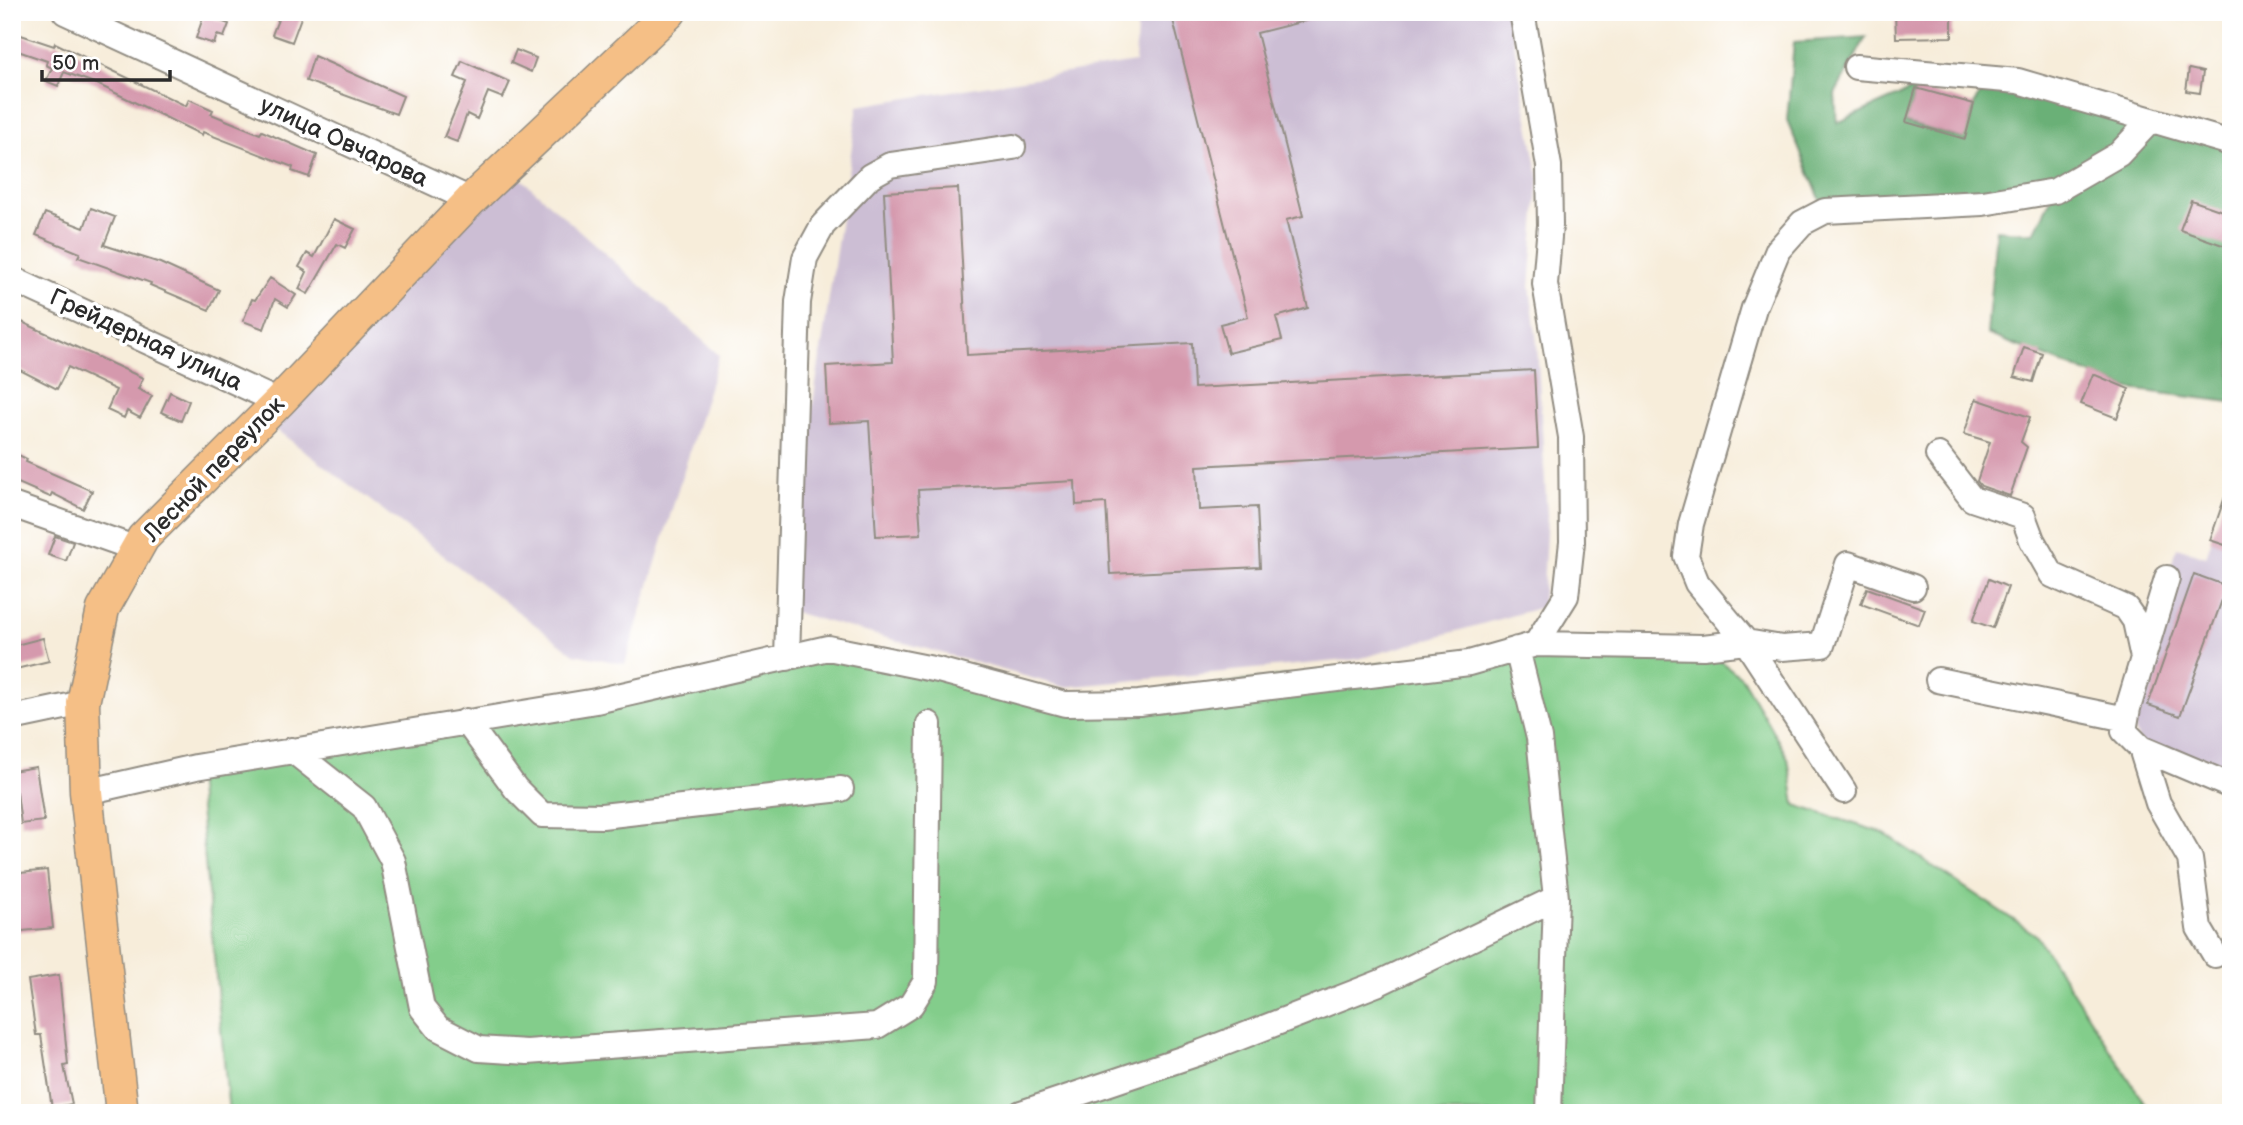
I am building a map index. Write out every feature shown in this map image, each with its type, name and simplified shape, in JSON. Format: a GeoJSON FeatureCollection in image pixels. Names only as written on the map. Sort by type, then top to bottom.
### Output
{"type":"FeatureCollection","features":[{"type":"Feature","properties":{"kind":"main road","name":"Лесной переулок"},"geometry":{"type":"LineString","coordinates":[[122,1113],[86,792],[83,703],[103,610],[143,538],[279,402],[471,200],[670,12]]}},
{"type":"Feature","properties":{"kind":"street","name":"улица Овчарова"},"geometry":{"type":"LineString","coordinates":[[65,12],[471,200]]}},
{"type":"Feature","properties":{"kind":"street"},"geometry":{"type":"LineString","coordinates":[[1522,12],[1549,166],[1550,225],[1545,284],[1571,438],[1572,541],[1566,596],[1526,647],[1539,738],[1556,898],[1549,1113]]}},
{"type":"Feature","properties":{"kind":"street"},"geometry":{"type":"LineString","coordinates":[[1856,66],[2018,82],[2231,143]]}},
{"type":"Feature","properties":{"kind":"street"},"geometry":{"type":"LineString","coordinates":[[1844,791],[1746,642],[1697,583],[1686,556],[1690,524],[1754,309],[1778,250],[1802,223],[1825,211],[1983,203],[2055,191],[2119,154],[2151,120]]}},
{"type":"Feature","properties":{"kind":"street"},"geometry":{"type":"LineString","coordinates":[[787,658],[798,302],[805,258],[823,225],[870,176],[890,165],[1013,148]]}},
{"type":"Feature","properties":{"kind":"street","name":"Грейдерная улица"},"geometry":{"type":"LineString","coordinates":[[12,279],[279,402]]}},
{"type":"Feature","properties":{"kind":"street"},"geometry":{"type":"LineString","coordinates":[[1938,455],[1972,499],[2023,516],[2032,540],[2052,575],[2126,608],[2135,621],[2143,658]]}},
{"type":"Feature","properties":{"kind":"street"},"geometry":{"type":"LineString","coordinates":[[12,505],[137,549]]}},
{"type":"Feature","properties":{"kind":"street"},"geometry":{"type":"LineString","coordinates":[[86,792],[196,767],[596,701],[828,648],[938,670],[1065,704],[1139,703],[1469,663],[1526,647],[1703,647],[1746,642],[1782,648],[1822,645],[1848,564],[1913,587]]}},
{"type":"Feature","properties":{"kind":"street"},"geometry":{"type":"LineString","coordinates":[[2167,579],[2124,732],[2141,748],[2231,786]]}},
{"type":"Feature","properties":{"kind":"street"},"geometry":{"type":"LineString","coordinates":[[1938,680],[2126,719]]}},
{"type":"Feature","properties":{"kind":"street"},"geometry":{"type":"LineString","coordinates":[[12,718],[83,703]]}},
{"type":"Feature","properties":{"kind":"street"},"geometry":{"type":"LineString","coordinates":[[466,721],[516,789],[542,815],[602,816],[841,789]]}},
{"type":"Feature","properties":{"kind":"street"},"geometry":{"type":"LineString","coordinates":[[292,750],[363,807],[394,861],[422,1008],[438,1028],[479,1049],[527,1052],[877,1026],[911,1005],[926,981],[929,724]]}},
{"type":"Feature","properties":{"kind":"street"},"geometry":{"type":"LineString","coordinates":[[2141,748],[2158,803],[2190,859],[2200,928],[2215,955]]}},
{"type":"Feature","properties":{"kind":"street"},"geometry":{"type":"LineString","coordinates":[[1021,1113],[1202,1052],[1379,983],[1556,898]]}},
{"type":"Feature","properties":{"kind":"shaded area"},"geometry":{"type":"Polygon","coordinates":[[[1138,12],[1508,12],[1539,178],[1530,286],[1537,344],[1547,516],[1542,607],[1358,659],[1064,687],[782,609],[858,106],[1135,62],[1138,12]]]}},
{"type":"Feature","properties":{"kind":"shaded area"},"geometry":{"type":"Polygon","coordinates":[[[507,166],[719,355],[625,664],[574,654],[262,419],[507,166]]]}},
{"type":"Feature","properties":{"kind":"shaded area"},"geometry":{"type":"Polygon","coordinates":[[[2231,480],[2231,786],[2141,748],[2128,708],[2177,547],[2206,557],[2231,480]]]}},
{"type":"Feature","properties":{"kind":"green space"},"geometry":{"type":"Polygon","coordinates":[[[1866,37],[1835,94],[1837,123],[1916,88],[1906,123],[1964,139],[1974,104],[1990,79],[2231,143],[2231,402],[2129,389],[1987,334],[1996,230],[2034,233],[2054,192],[1825,211],[1787,120],[1794,42],[1866,37]]]}},
{"type":"Feature","properties":{"kind":"green space"},"geometry":{"type":"Polygon","coordinates":[[[1536,644],[1703,647],[1742,678],[1788,758],[1795,805],[1883,833],[2036,935],[2151,1113],[229,1113],[196,767],[828,648],[1065,704],[1536,644]]]}},
{"type":"Feature","properties":{"kind":"building"},"geometry":{"type":"Polygon","coordinates":[[[281,12],[303,12],[292,42],[272,35],[281,12]]]}},
{"type":"Feature","properties":{"kind":"building"},"geometry":{"type":"Polygon","coordinates":[[[1186,12],[1321,12],[1321,17],[1257,33],[1303,216],[1286,220],[1308,308],[1276,317],[1282,340],[1228,353],[1220,324],[1248,317],[1172,16],[1186,12]]]}},
{"type":"Feature","properties":{"kind":"building"},"geometry":{"type":"Polygon","coordinates":[[[1895,12],[1952,12],[1952,37],[1896,38],[1895,12]]]}},
{"type":"Feature","properties":{"kind":"building"},"geometry":{"type":"Polygon","coordinates":[[[204,15],[229,24],[224,37],[217,35],[214,44],[196,38],[204,15]]]}},
{"type":"Feature","properties":{"kind":"building"},"geometry":{"type":"Polygon","coordinates":[[[12,32],[54,46],[55,43],[186,106],[189,99],[213,110],[211,114],[260,134],[262,131],[317,155],[309,177],[292,171],[293,167],[203,132],[202,135],[97,84],[64,72],[58,86],[46,81],[52,68],[46,65],[47,61],[12,49],[12,32]]]}},
{"type":"Feature","properties":{"kind":"building"},"geometry":{"type":"Polygon","coordinates":[[[516,50],[536,58],[531,72],[511,63],[516,50]]]}},
{"type":"Feature","properties":{"kind":"building"},"geometry":{"type":"Polygon","coordinates":[[[314,56],[403,96],[396,114],[306,81],[314,56]]]}},
{"type":"Feature","properties":{"kind":"building"},"geometry":{"type":"Polygon","coordinates":[[[462,61],[510,82],[503,98],[488,92],[477,119],[467,114],[457,142],[444,137],[467,82],[455,77],[462,61]]]}},
{"type":"Feature","properties":{"kind":"building"},"geometry":{"type":"Polygon","coordinates":[[[2189,69],[2203,72],[2200,93],[2186,91],[2189,69]]]}},
{"type":"Feature","properties":{"kind":"building"},"geometry":{"type":"Polygon","coordinates":[[[1916,88],[1974,104],[1965,139],[1906,122],[1916,88]]]}},
{"type":"Feature","properties":{"kind":"building"},"geometry":{"type":"Polygon","coordinates":[[[958,188],[967,355],[1192,343],[1194,388],[1534,370],[1538,448],[1197,466],[1199,510],[1257,507],[1260,567],[1110,574],[1106,503],[1076,505],[1075,481],[918,490],[921,534],[876,536],[869,421],[829,423],[826,366],[893,362],[884,192],[958,188]]]}},
{"type":"Feature","properties":{"kind":"building"},"geometry":{"type":"Polygon","coordinates":[[[2191,200],[2231,214],[2231,248],[2180,230],[2191,200]]]}},
{"type":"Feature","properties":{"kind":"building"},"geometry":{"type":"Polygon","coordinates":[[[91,208],[115,217],[104,245],[160,263],[219,290],[209,310],[150,285],[151,283],[78,257],[80,253],[36,235],[45,213],[84,228],[91,208]]]}},
{"type":"Feature","properties":{"kind":"building"},"geometry":{"type":"Polygon","coordinates":[[[334,219],[355,229],[345,248],[337,244],[308,294],[299,289],[307,272],[299,267],[307,253],[314,257],[334,219]]]}},
{"type":"Feature","properties":{"kind":"building"},"geometry":{"type":"Polygon","coordinates":[[[270,278],[296,295],[288,307],[275,299],[264,329],[243,321],[252,299],[255,300],[270,278]]]}},
{"type":"Feature","properties":{"kind":"building"},"geometry":{"type":"Polygon","coordinates":[[[22,322],[143,378],[138,389],[152,396],[140,418],[127,411],[124,418],[107,410],[116,390],[68,367],[57,389],[12,366],[19,346],[12,343],[22,322]]]}},
{"type":"Feature","properties":{"kind":"building"},"geometry":{"type":"Polygon","coordinates":[[[2024,347],[2042,353],[2033,382],[2014,377],[2024,347]]]}},
{"type":"Feature","properties":{"kind":"building"},"geometry":{"type":"Polygon","coordinates":[[[2093,374],[2129,389],[2117,418],[2081,404],[2093,374]]]}},
{"type":"Feature","properties":{"kind":"building"},"geometry":{"type":"Polygon","coordinates":[[[170,392],[189,401],[181,421],[161,412],[170,392]]]}},
{"type":"Feature","properties":{"kind":"building"},"geometry":{"type":"Polygon","coordinates":[[[1976,399],[2030,417],[2021,442],[2027,447],[2010,496],[1981,486],[1977,481],[1990,442],[1964,434],[1976,399]]]}},
{"type":"Feature","properties":{"kind":"building"},"geometry":{"type":"Polygon","coordinates":[[[12,452],[27,459],[26,462],[92,491],[83,509],[52,493],[50,497],[16,482],[12,490],[12,452]]]}},
{"type":"Feature","properties":{"kind":"building"},"geometry":{"type":"Polygon","coordinates":[[[2228,488],[2231,488],[2231,547],[2210,540],[2228,488]]]}},
{"type":"Feature","properties":{"kind":"building"},"geometry":{"type":"Polygon","coordinates":[[[55,536],[73,542],[66,561],[48,555],[55,536]]]}},
{"type":"Feature","properties":{"kind":"building"},"geometry":{"type":"Polygon","coordinates":[[[2194,574],[2227,586],[2180,716],[2148,705],[2194,574]]]}},
{"type":"Feature","properties":{"kind":"building"},"geometry":{"type":"Polygon","coordinates":[[[1989,579],[2008,587],[1993,628],[1973,621],[1989,579]]]}},
{"type":"Feature","properties":{"kind":"building"},"geometry":{"type":"Polygon","coordinates":[[[1867,588],[1925,609],[1919,625],[1861,604],[1867,588]]]}},
{"type":"Feature","properties":{"kind":"building"},"geometry":{"type":"Polygon","coordinates":[[[43,638],[49,661],[12,670],[12,646],[43,638]]]}},
{"type":"Feature","properties":{"kind":"building"},"geometry":{"type":"Polygon","coordinates":[[[36,767],[44,821],[21,824],[17,792],[12,792],[12,771],[36,767]]]}},
{"type":"Feature","properties":{"kind":"building"},"geometry":{"type":"Polygon","coordinates":[[[47,870],[53,928],[12,932],[12,874],[47,870]]]}},
{"type":"Feature","properties":{"kind":"building"},"geometry":{"type":"Polygon","coordinates":[[[59,975],[68,1065],[64,1066],[72,1104],[52,1108],[41,1035],[36,1035],[28,980],[59,975]]]}}]}
